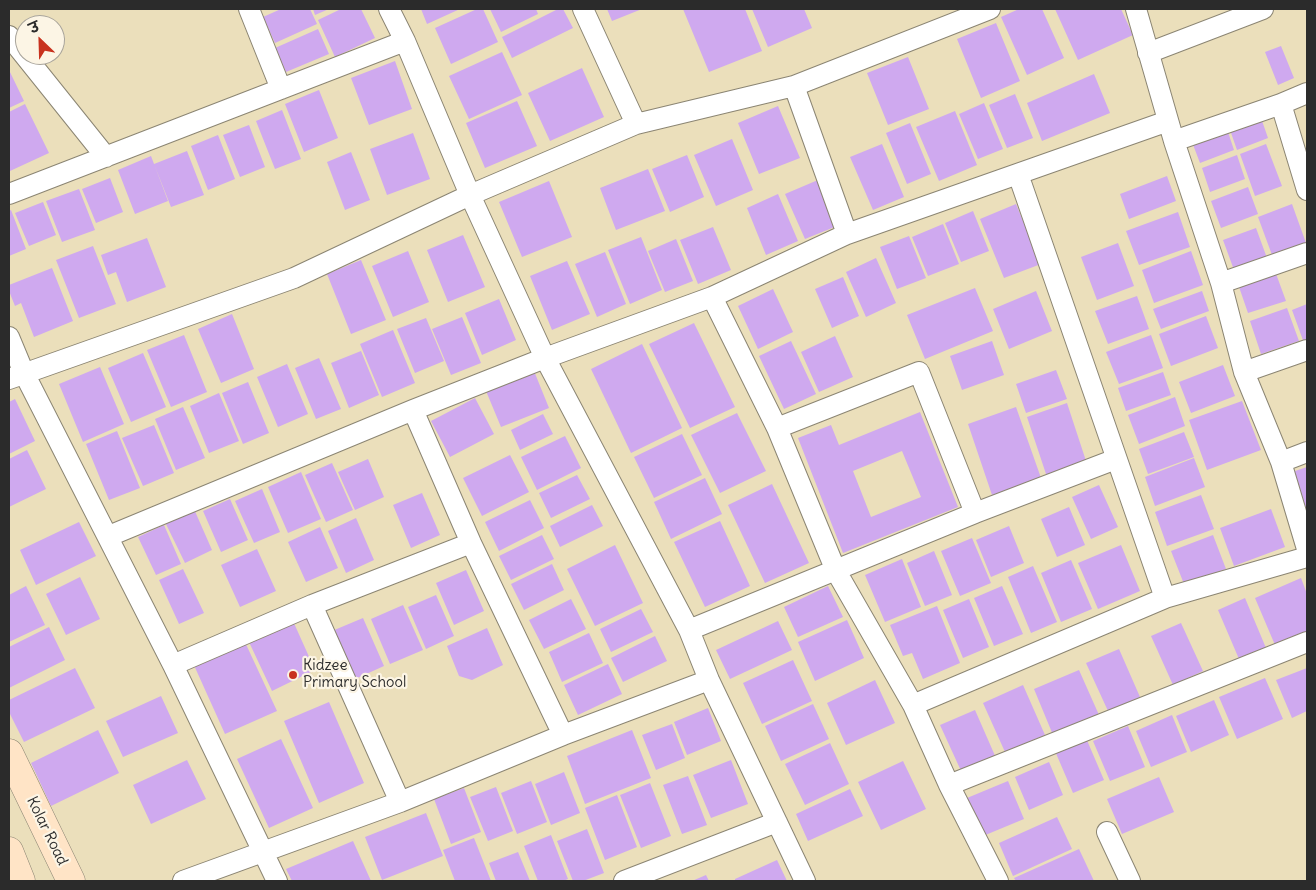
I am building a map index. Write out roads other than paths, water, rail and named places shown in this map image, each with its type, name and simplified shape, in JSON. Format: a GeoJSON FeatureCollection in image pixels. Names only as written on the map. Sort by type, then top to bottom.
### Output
{"type":"FeatureCollection","features":[{"type":"Feature","properties":{"kind":"main road","name":"Kolar Road"},"geometry":{"type":"LineString","coordinates":[[9,754],[71,881]]}},
{"type":"Feature","properties":{"kind":"main road"},"geometry":{"type":"LineString","coordinates":[[9,851],[21,881]]}},
{"type":"Feature","properties":{"kind":"street"},"geometry":{"type":"LineString","coordinates":[[249,9],[282,89]]}},
{"type":"Feature","properties":{"kind":"street"},"geometry":{"type":"LineString","coordinates":[[389,9],[405,41],[470,195],[544,358],[689,630],[709,680],[805,881]]}},
{"type":"Feature","properties":{"kind":"street"},"geometry":{"type":"LineString","coordinates":[[584,9],[636,124]]}},
{"type":"Feature","properties":{"kind":"street"},"geometry":{"type":"LineString","coordinates":[[16,376],[294,278],[470,195],[636,124],[794,86],[990,9]]}},
{"type":"Feature","properties":{"kind":"street"},"geometry":{"type":"LineString","coordinates":[[1136,9],[1174,140],[1221,283],[1244,372],[1281,462],[1307,549]]}},
{"type":"Feature","properties":{"kind":"street"},"geometry":{"type":"LineString","coordinates":[[1148,53],[1263,9]]}},
{"type":"Feature","properties":{"kind":"street"},"geometry":{"type":"LineString","coordinates":[[9,36],[106,157]]}},
{"type":"Feature","properties":{"kind":"street"},"geometry":{"type":"LineString","coordinates":[[9,194],[405,41]]}},
{"type":"Feature","properties":{"kind":"street"},"geometry":{"type":"LineString","coordinates":[[794,86],[847,234]]}},
{"type":"Feature","properties":{"kind":"street"},"geometry":{"type":"LineString","coordinates":[[1174,140],[1307,93]]}},
{"type":"Feature","properties":{"kind":"street"},"geometry":{"type":"LineString","coordinates":[[1280,104],[1307,190]]}},
{"type":"Feature","properties":{"kind":"street"},"geometry":{"type":"LineString","coordinates":[[109,536],[544,358],[712,297],[847,234],[1168,120]]}},
{"type":"Feature","properties":{"kind":"street"},"geometry":{"type":"LineString","coordinates":[[1018,174],[1165,598]]}},
{"type":"Feature","properties":{"kind":"street"},"geometry":{"type":"LineString","coordinates":[[1221,283],[1307,253]]}},
{"type":"Feature","properties":{"kind":"street"},"geometry":{"type":"LineString","coordinates":[[712,297],[777,428],[836,571],[913,705],[949,785],[998,881]]}},
{"type":"Feature","properties":{"kind":"street"},"geometry":{"type":"LineString","coordinates":[[9,337],[16,376],[109,536],[277,881]]}},
{"type":"Feature","properties":{"kind":"street"},"geometry":{"type":"LineString","coordinates":[[1244,372],[1307,350]]}},
{"type":"Feature","properties":{"kind":"street"},"geometry":{"type":"LineString","coordinates":[[777,428],[919,372],[975,513]]}},
{"type":"Feature","properties":{"kind":"street"},"geometry":{"type":"LineString","coordinates":[[413,410],[471,543],[564,736]]}},
{"type":"Feature","properties":{"kind":"street"},"geometry":{"type":"LineString","coordinates":[[1281,462],[1307,452]]}},
{"type":"Feature","properties":{"kind":"street"},"geometry":{"type":"LineString","coordinates":[[689,630],[975,513],[1116,459]]}},
{"type":"Feature","properties":{"kind":"street"},"geometry":{"type":"LineString","coordinates":[[173,665],[312,605],[471,543]]}},
{"type":"Feature","properties":{"kind":"street"},"geometry":{"type":"LineString","coordinates":[[913,705],[1165,598],[1307,557]]}},
{"type":"Feature","properties":{"kind":"street"},"geometry":{"type":"LineString","coordinates":[[312,605],[400,802]]}},
{"type":"Feature","properties":{"kind":"street"},"geometry":{"type":"LineString","coordinates":[[949,785],[1307,642]]}},
{"type":"Feature","properties":{"kind":"street"},"geometry":{"type":"LineString","coordinates":[[183,881],[400,802],[709,680]]}},
{"type":"Feature","properties":{"kind":"street"},"geometry":{"type":"LineString","coordinates":[[624,881],[777,822]]}},
{"type":"Feature","properties":{"kind":"street"},"geometry":{"type":"LineString","coordinates":[[1107,832],[1130,881]]}},
{"type":"Feature","properties":{"kind":"place","name":"Kidzee Primary School"},"geometry":{"type":"Point","coordinates":[293,675]}}]}
